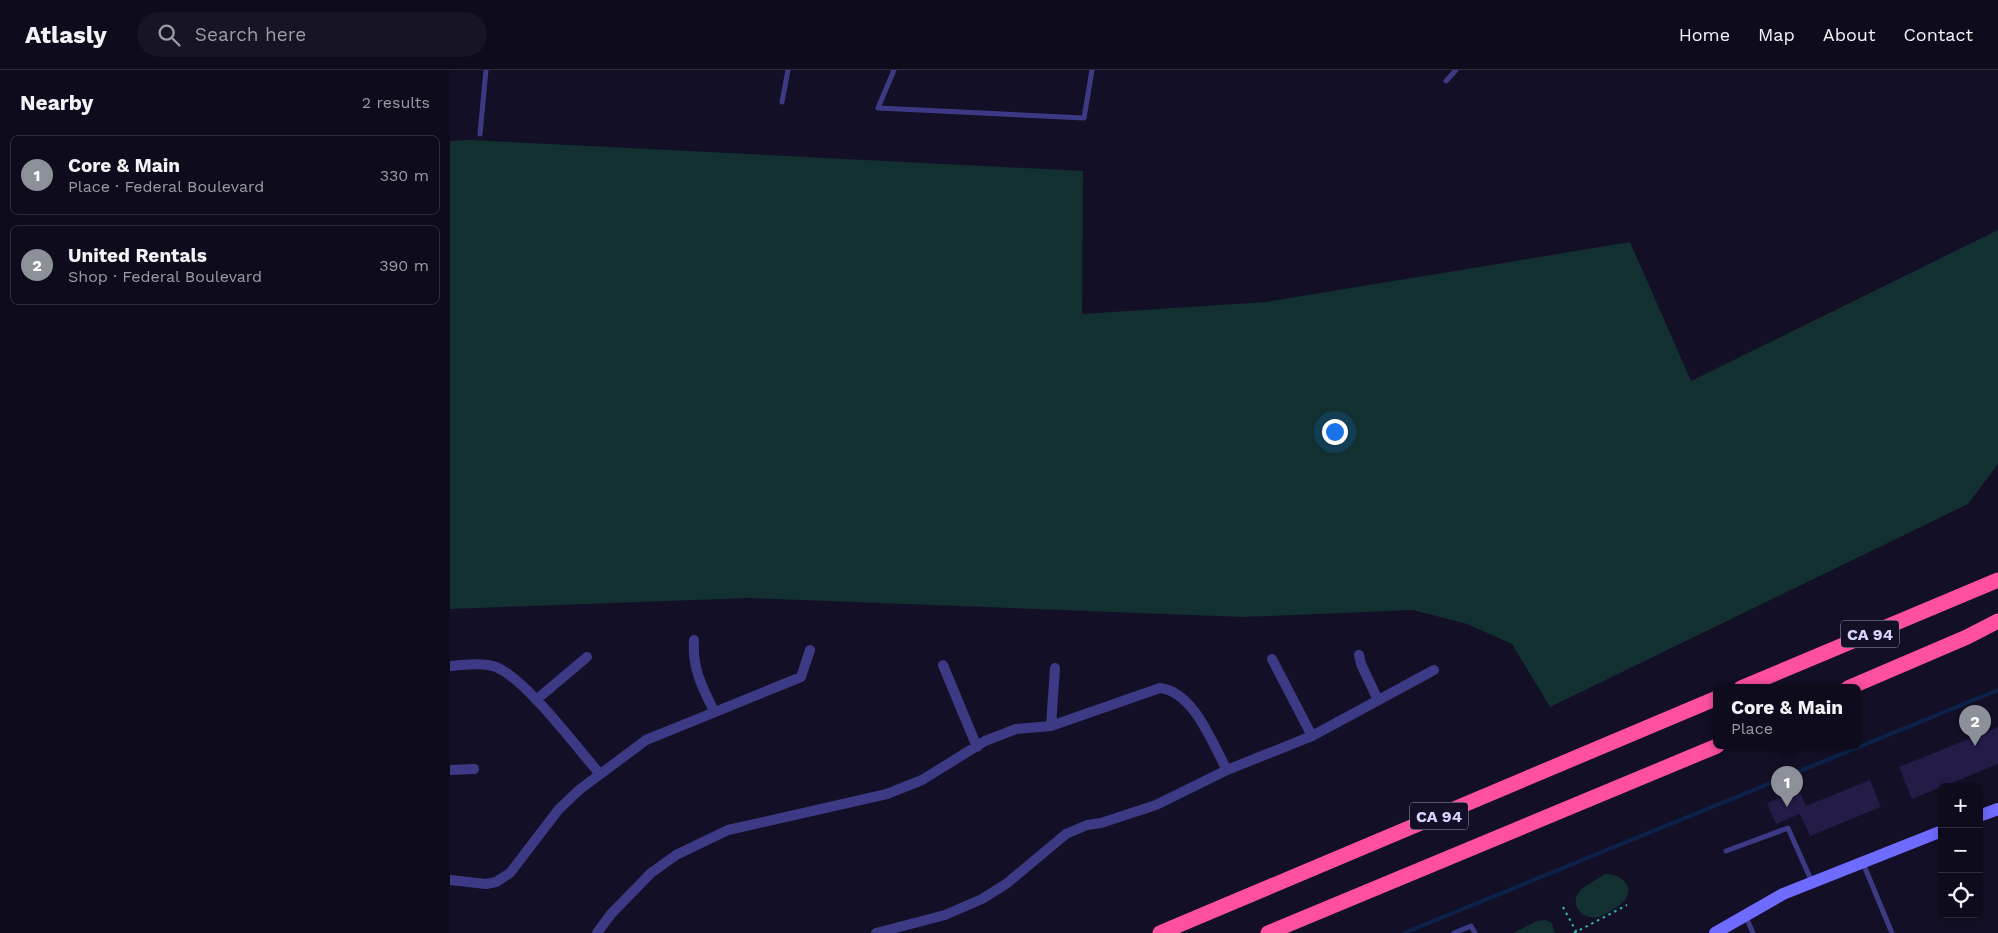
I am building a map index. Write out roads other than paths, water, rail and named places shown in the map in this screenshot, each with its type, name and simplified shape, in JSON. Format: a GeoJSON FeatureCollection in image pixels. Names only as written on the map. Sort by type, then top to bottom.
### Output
{"type":"FeatureCollection","features":[{"type":"Feature","properties":{"kind":"highway","name":"CA 94"},"geometry":{"type":"LineString","coordinates":[[1751,684],[1998,580]]}},
{"type":"Feature","properties":{"kind":"highway","name":"CA 94"},"geometry":{"type":"LineString","coordinates":[[1857,684],[1967,637],[1998,620]]}},
{"type":"Feature","properties":{"kind":"highway","name":"CA 94"},"geometry":{"type":"LineString","coordinates":[[1160,933],[1713,700]]}},
{"type":"Feature","properties":{"kind":"highway","name":"CA 94"},"geometry":{"type":"LineString","coordinates":[[1268,933],[1713,748]]}},
{"type":"Feature","properties":{"kind":"main road"},"geometry":{"type":"LineString","coordinates":[[1983,815],[1998,809]]}},
{"type":"Feature","properties":{"kind":"main road"},"geometry":{"type":"LineString","coordinates":[[1714,933],[1783,894],[1938,833]]}},
{"type":"Feature","properties":{"kind":"street"},"geometry":{"type":"LineString","coordinates":[[694,640],[693,657],[700,684],[714,711]]}},
{"type":"Feature","properties":{"kind":"street"},"geometry":{"type":"LineString","coordinates":[[450,880],[486,884],[496,882],[510,873],[560,810],[579,790],[646,740],[801,676],[810,650]]}},
{"type":"Feature","properties":{"kind":"street"},"geometry":{"type":"LineString","coordinates":[[1359,655],[1361,664],[1378,700]]}},
{"type":"Feature","properties":{"kind":"street"},"geometry":{"type":"LineString","coordinates":[[536,700],[587,658]]}},
{"type":"Feature","properties":{"kind":"street"},"geometry":{"type":"LineString","coordinates":[[1272,659],[1312,736]]}},
{"type":"Feature","properties":{"kind":"street"},"geometry":{"type":"LineString","coordinates":[[450,666],[480,664],[494,666],[508,673],[536,700],[600,774]]}},
{"type":"Feature","properties":{"kind":"street"},"geometry":{"type":"LineString","coordinates":[[943,665],[977,747]]}},
{"type":"Feature","properties":{"kind":"street"},"geometry":{"type":"LineString","coordinates":[[1051,726],[1055,668]]}},
{"type":"Feature","properties":{"kind":"street"},"geometry":{"type":"LineString","coordinates":[[876,933],[945,915],[982,899],[1006,884],[1066,834],[1087,825],[1101,823],[1156,805],[1227,770],[1312,736],[1434,670]]}},
{"type":"Feature","properties":{"kind":"street"},"geometry":{"type":"LineString","coordinates":[[597,933],[611,914],[651,873],[676,855],[728,830],[887,794],[922,780],[985,741],[1016,729],[1051,726],[1160,688],[1167,689],[1183,698],[1196,712],[1227,770]]}},
{"type":"Feature","properties":{"kind":"street"},"geometry":{"type":"LineString","coordinates":[[450,770],[474,769]]}},
{"type":"Feature","properties":{"kind":"lane"},"geometry":{"type":"LineString","coordinates":[[480,134],[486,70]]}},
{"type":"Feature","properties":{"kind":"lane"},"geometry":{"type":"LineString","coordinates":[[782,102],[788,70]]}},
{"type":"Feature","properties":{"kind":"lane"},"geometry":{"type":"LineString","coordinates":[[894,70],[878,108],[1084,118],[1092,70]]}},
{"type":"Feature","properties":{"kind":"lane"},"geometry":{"type":"LineString","coordinates":[[1446,81],[1456,70]]}},
{"type":"Feature","properties":{"kind":"lane"},"geometry":{"type":"LineString","coordinates":[[1726,851],[1788,828],[1812,882]]}},
{"type":"Feature","properties":{"kind":"lane"},"geometry":{"type":"LineString","coordinates":[[1863,862],[1892,933]]}},
{"type":"Feature","properties":{"kind":"lane"},"geometry":{"type":"LineString","coordinates":[[1745,915],[1753,933]]}},
{"type":"Feature","properties":{"kind":"lane"},"geometry":{"type":"LineString","coordinates":[[1454,933],[1471,926],[1474,933]]}},
{"type":"Feature","properties":{"kind":"waterway"},"geometry":{"type":"LineString","coordinates":[[1861,746],[1998,690]]}},
{"type":"Feature","properties":{"kind":"waterway"},"geometry":{"type":"LineString","coordinates":[[1404,933],[1854,749]]}},
{"type":"Feature","properties":{"kind":"place","name":"United Rentals"},"geometry":{"type":"Point","coordinates":[1975,746]}},
{"type":"Feature","properties":{"kind":"place","name":"Core & Main"},"geometry":{"type":"Point","coordinates":[1787,807]}}]}
